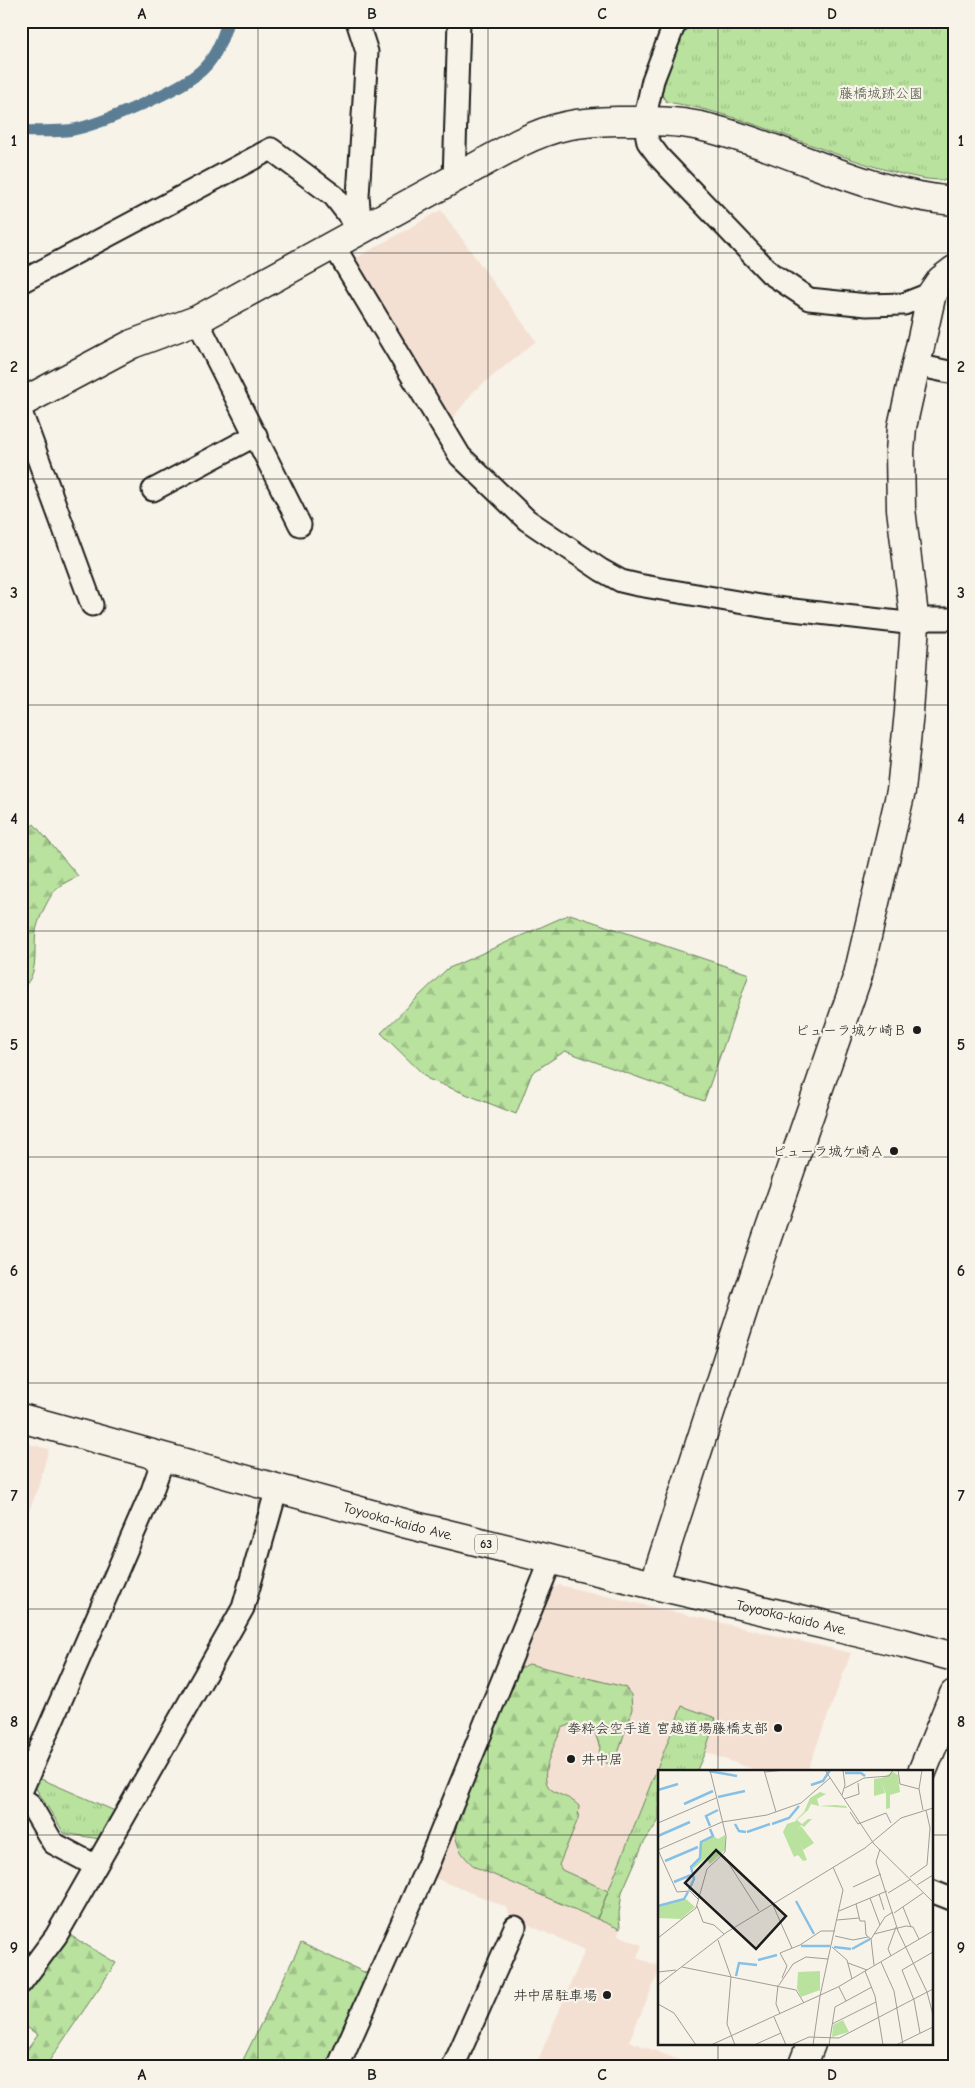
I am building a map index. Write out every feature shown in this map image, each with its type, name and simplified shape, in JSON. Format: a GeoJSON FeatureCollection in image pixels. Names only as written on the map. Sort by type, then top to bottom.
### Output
{"type":"FeatureCollection","features":[{"type":"Feature","properties":{"kind":"street"},"geometry":{"type":"LineString","coordinates":[[21,404],[132,344],[197,320],[544,131],[568,125],[598,122],[672,121],[700,126],[740,138],[848,178],[903,192],[954,201]]}},
{"type":"Feature","properties":{"kind":"street"},"geometry":{"type":"LineString","coordinates":[[654,1585],[763,1249],[858,975],[901,791],[915,624],[900,493],[902,427],[932,293],[941,280],[954,270]]}},
{"type":"Feature","properties":{"kind":"street","name":"Toyooka-kaido Ave."},"geometry":{"type":"LineString","coordinates":[[21,1418],[411,1525],[654,1585],[894,1640],[954,1657]]}},
{"type":"Feature","properties":{"kind":"street"},"geometry":{"type":"LineString","coordinates":[[923,1770],[954,1694]]}},
{"type":"Feature","properties":{"kind":"lane"},"geometry":{"type":"LineString","coordinates":[[357,21],[367,52],[358,196],[361,231]]}},
{"type":"Feature","properties":{"kind":"lane"},"geometry":{"type":"LineString","coordinates":[[454,179],[459,21]]}},
{"type":"Feature","properties":{"kind":"lane"},"geometry":{"type":"LineString","coordinates":[[678,21],[673,28],[653,80],[644,121],[648,142],[660,158],[770,274],[809,299],[867,305],[904,304],[932,293]]}},
{"type":"Feature","properties":{"kind":"lane"},"geometry":{"type":"LineString","coordinates":[[21,282],[271,149],[334,196],[361,231]]}},
{"type":"Feature","properties":{"kind":"lane"},"geometry":{"type":"LineString","coordinates":[[334,246],[460,456],[527,520],[601,570],[621,581],[638,585],[767,607],[915,624],[929,619],[954,619]]}},
{"type":"Feature","properties":{"kind":"lane"},"geometry":{"type":"LineString","coordinates":[[197,320],[300,525]]}},
{"type":"Feature","properties":{"kind":"lane"},"geometry":{"type":"LineString","coordinates":[[916,365],[954,373]]}},
{"type":"Feature","properties":{"kind":"lane"},"geometry":{"type":"LineString","coordinates":[[21,412],[92,605]]}},
{"type":"Feature","properties":{"kind":"lane"},"geometry":{"type":"LineString","coordinates":[[154,490],[256,436]]}},
{"type":"Feature","properties":{"kind":"lane"},"geometry":{"type":"LineString","coordinates":[[21,1792],[152,1491],[164,1456]]}},
{"type":"Feature","properties":{"kind":"lane"},"geometry":{"type":"LineString","coordinates":[[21,1983],[56,1936],[243,1608],[277,1488]]}},
{"type":"Feature","properties":{"kind":"lane"},"geometry":{"type":"LineString","coordinates":[[338,2067],[429,1862],[551,1560]]}},
{"type":"Feature","properties":{"kind":"lane"},"geometry":{"type":"LineString","coordinates":[[21,1798],[30,1804],[53,1843],[96,1866]]}},
{"type":"Feature","properties":{"kind":"lane"},"geometry":{"type":"LineString","coordinates":[[932,1891],[954,1900]]}},
{"type":"Feature","properties":{"kind":"lane"},"geometry":{"type":"LineString","coordinates":[[453,2067],[515,1927]]}},
{"type":"Feature","properties":{"kind":"shaded area"},"geometry":{"type":"Polygon","coordinates":[[[441,210],[536,341],[473,392],[450,422],[353,260],[441,210]]]}},
{"type":"Feature","properties":{"kind":"shaded area"},"geometry":{"type":"Polygon","coordinates":[[[21,1442],[49,1449],[37,1491],[21,1531],[21,1442]]]}},
{"type":"Feature","properties":{"kind":"shaded area"},"geometry":{"type":"Polygon","coordinates":[[[559,1585],[851,1653],[808,1770],[754,1770],[705,1752],[716,1718],[682,1706],[597,1919],[620,1929],[618,1935],[642,1945],[637,1958],[658,1966],[658,1974],[629,2041],[693,2065],[692,2067],[535,2067],[585,1950],[511,1917],[506,1907],[432,1877],[549,1591],[559,1585]]]}},
{"type":"Feature","properties":{"kind":"green space","name":"藤橋城跡公園"},"geometry":{"type":"Polygon","coordinates":[[[690,21],[954,21],[954,181],[924,179],[888,170],[856,161],[731,117],[700,108],[667,102],[661,91],[660,84],[673,52],[690,21]]]}},
{"type":"Feature","properties":{"kind":"green space"},"geometry":{"type":"Polygon","coordinates":[[[34,824],[78,876],[58,887],[44,908],[36,932],[33,970],[31,977],[21,989],[21,836],[34,824]]]}},
{"type":"Feature","properties":{"kind":"green space"},"geometry":{"type":"Polygon","coordinates":[[[570,914],[749,974],[704,1101],[565,1051],[532,1073],[516,1114],[428,1079],[381,1033],[447,969],[570,914]]]}},
{"type":"Feature","properties":{"kind":"green space"},"geometry":{"type":"Polygon","coordinates":[[[529,1664],[625,1687],[631,1695],[632,1709],[617,1757],[608,1764],[598,1757],[600,1748],[595,1733],[572,1724],[562,1728],[548,1760],[546,1770],[547,1785],[579,1806],[578,1819],[559,1865],[562,1870],[608,1891],[597,1919],[475,1867],[463,1854],[456,1839],[455,1826],[518,1669],[529,1664]]]}},
{"type":"Feature","properties":{"kind":"green space"},"geometry":{"type":"Polygon","coordinates":[[[682,1706],[716,1718],[697,1770],[658,1770],[658,1822],[643,1844],[622,1892],[619,1913],[620,1929],[597,1919],[682,1706]]]}},
{"type":"Feature","properties":{"kind":"green space"},"geometry":{"type":"Polygon","coordinates":[[[39,1778],[115,1811],[100,1839],[64,1833],[35,1787],[39,1778]]]}},
{"type":"Feature","properties":{"kind":"green space"},"geometry":{"type":"Polygon","coordinates":[[[68,1934],[116,1963],[45,2067],[21,2067],[21,2058],[38,2035],[21,2023],[21,1997],[68,1934]]]}},
{"type":"Feature","properties":{"kind":"green space"},"geometry":{"type":"Polygon","coordinates":[[[301,1943],[368,1974],[326,2067],[243,2067],[242,2062],[301,1943]]]}},
{"type":"Feature","properties":{"kind":"waterway"},"geometry":{"type":"LineString","coordinates":[[21,131],[65,131],[84,127],[120,114],[160,96],[193,77],[208,64],[224,34],[228,21]]}},
{"type":"Feature","properties":{"kind":"place","name":"ピューラ城ケ崎Ｂ"},"geometry":{"type":"Point","coordinates":[917,1030]}},
{"type":"Feature","properties":{"kind":"place","name":"ピューラ城ケ崎Ａ"},"geometry":{"type":"Point","coordinates":[894,1151]}},
{"type":"Feature","properties":{"kind":"place","name":"拳粋会空手道 宮越道場藤橋支部"},"geometry":{"type":"Point","coordinates":[778,1728]}},
{"type":"Feature","properties":{"kind":"place","name":"井中居"},"geometry":{"type":"Point","coordinates":[571,1759]}},
{"type":"Feature","properties":{"kind":"place","name":"井中居駐車場"},"geometry":{"type":"Point","coordinates":[607,1995]}}]}
